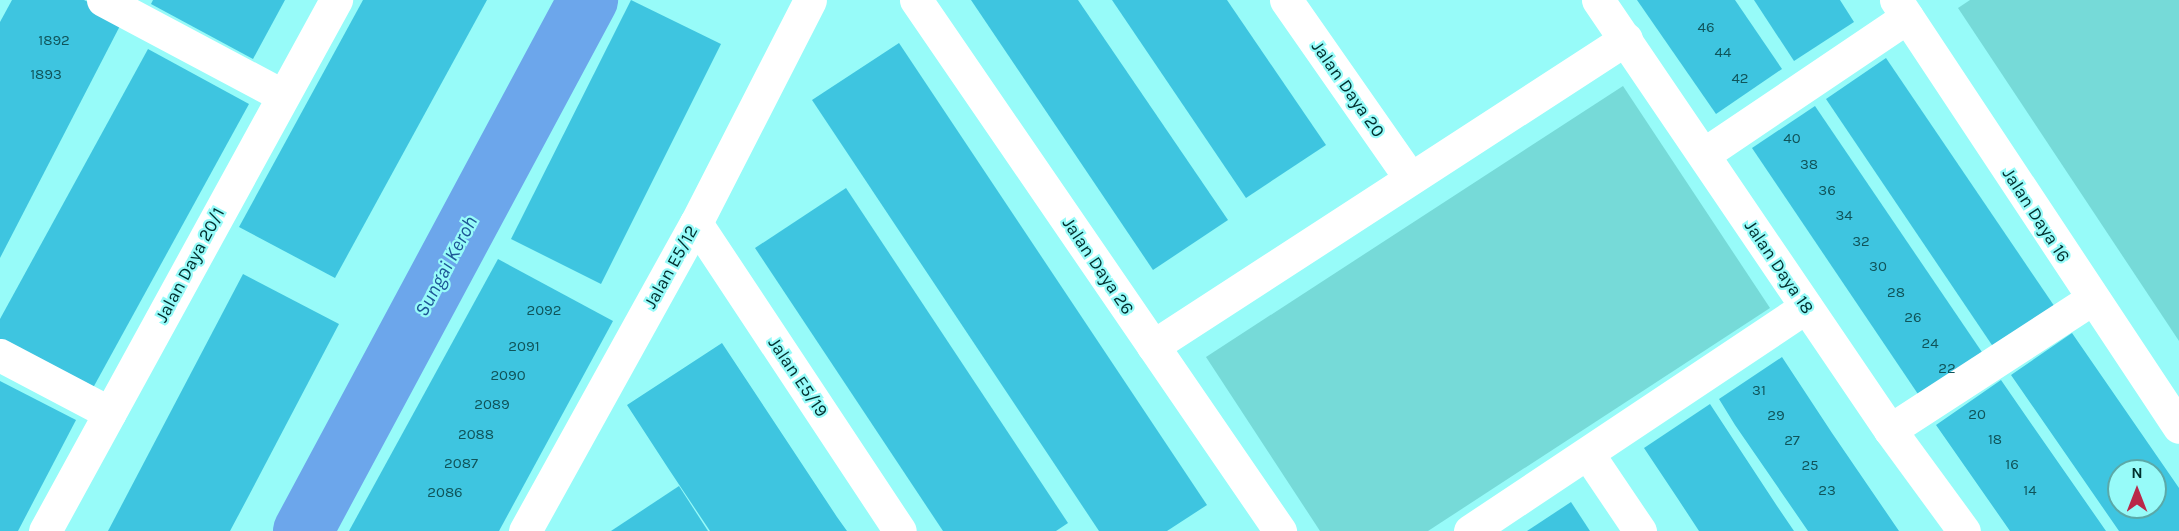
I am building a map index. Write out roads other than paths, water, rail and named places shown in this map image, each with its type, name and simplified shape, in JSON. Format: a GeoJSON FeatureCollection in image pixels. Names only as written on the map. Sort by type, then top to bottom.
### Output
{"type":"FeatureCollection","features":[{"type":"Feature","properties":{"kind":"street"},"geometry":{"type":"LineString","coordinates":[[103,0],[282,95]]}},
{"type":"Feature","properties":{"kind":"street","name":"Jalan Daya 20/1"},"geometry":{"type":"LineString","coordinates":[[45,531],[336,0]]}},
{"type":"Feature","properties":{"kind":"street","name":"Jalan E5/12"},"geometry":{"type":"LineString","coordinates":[[532,527],[696,223],[810,0]]}},
{"type":"Feature","properties":{"kind":"street","name":"Jalan Daya 26"},"geometry":{"type":"LineString","coordinates":[[916,0],[1280,531]]}},
{"type":"Feature","properties":{"kind":"street","name":"Jalan Daya 20"},"geometry":{"type":"LineString","coordinates":[[1286,0],[1410,178]]}},
{"type":"Feature","properties":{"kind":"street","name":"Jalan Daya 18"},"geometry":{"type":"LineString","coordinates":[[1598,0],[1890,430],[1964,531]]}},
{"type":"Feature","properties":{"kind":"street"},"geometry":{"type":"LineString","coordinates":[[1704,154],[1902,8]]}},
{"type":"Feature","properties":{"kind":"street","name":"Jalan Daya 16"},"geometry":{"type":"LineString","coordinates":[[1902,8],[2092,299],[2179,427]]}},
{"type":"Feature","properties":{"kind":"street"},"geometry":{"type":"LineString","coordinates":[[1153,346],[1626,39]]}},
{"type":"Feature","properties":{"kind":"street","name":"Jalan E5/19"},"geometry":{"type":"LineString","coordinates":[[696,223],[900,531]]}},
{"type":"Feature","properties":{"kind":"street"},"geometry":{"type":"LineString","coordinates":[[1890,430],[2092,299]]}},
{"type":"Feature","properties":{"kind":"street"},"geometry":{"type":"LineString","coordinates":[[1470,531],[1806,307]]}},
{"type":"Feature","properties":{"kind":"street"},"geometry":{"type":"LineString","coordinates":[[0,356],[110,413]]}},
{"type":"Feature","properties":{"kind":"street"},"geometry":{"type":"LineString","coordinates":[[1588,454],[1640,531]]}},
{"type":"Feature","properties":{"kind":"waterway","name":"Sungai Keroh"},"geometry":{"type":"LineString","coordinates":[[303,531],[588,0]]}}]}
